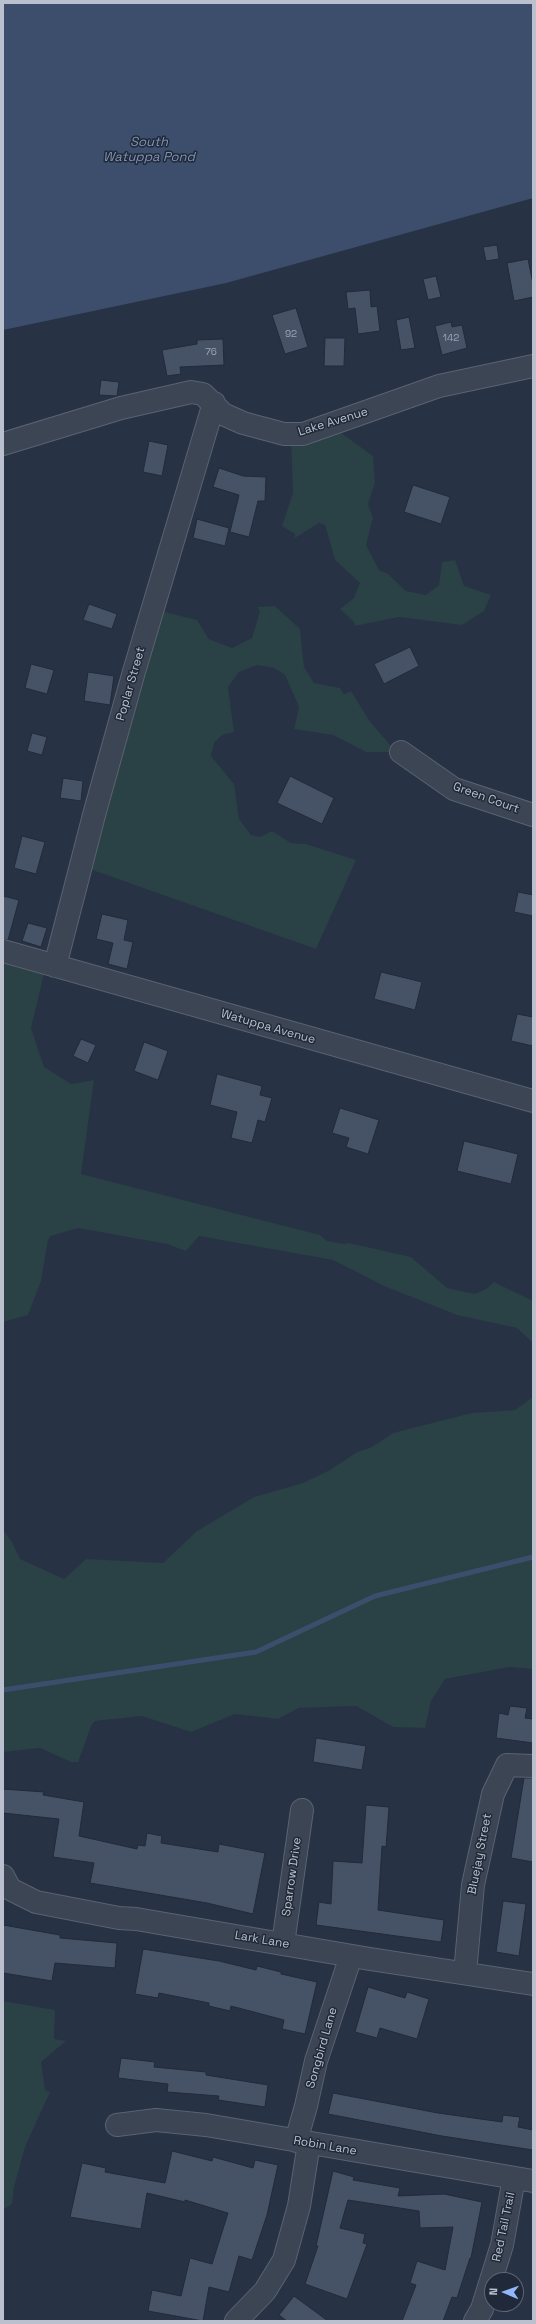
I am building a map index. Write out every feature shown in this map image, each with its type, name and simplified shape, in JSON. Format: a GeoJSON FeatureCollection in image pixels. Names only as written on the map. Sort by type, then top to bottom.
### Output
{"type":"FeatureCollection","features":[{"type":"Feature","properties":{"kind":"street","name":"Lake Avenue"},"geometry":{"type":"LineString","coordinates":[[3,444],[114,410],[172,395],[199,393],[206,396],[224,414],[260,429],[284,434],[303,434],[439,386],[533,366]]}},
{"type":"Feature","properties":{"kind":"street","name":"Poplar Street"},"geometry":{"type":"LineString","coordinates":[[55,966],[127,697],[214,403]]}},
{"type":"Feature","properties":{"kind":"street","name":"Green Court"},"geometry":{"type":"LineString","coordinates":[[401,752],[454,789],[533,815]]}},
{"type":"Feature","properties":{"kind":"street","name":"Watuppa Avenue"},"geometry":{"type":"LineString","coordinates":[[3,951],[533,1101]]}},
{"type":"Feature","properties":{"kind":"street","name":"Bluejay Street"},"geometry":{"type":"LineString","coordinates":[[465,1973],[472,1885],[493,1794],[507,1765],[533,1766]]}},
{"type":"Feature","properties":{"kind":"street","name":"Sparrow Drive"},"geometry":{"type":"LineString","coordinates":[[283,1944],[302,1810]]}},
{"type":"Feature","properties":{"kind":"street","name":"Lark Lane"},"geometry":{"type":"LineString","coordinates":[[3,1876],[10,1889],[36,1902],[119,1918],[136,1919],[351,1956],[533,1984]]}},
{"type":"Feature","properties":{"kind":"street","name":"Songbird Lane"},"geometry":{"type":"LineString","coordinates":[[236,2321],[265,2290],[284,2260],[299,2206],[302,2142],[306,2106],[316,2061],[351,1956]]}},
{"type":"Feature","properties":{"kind":"street","name":"Robin Lane"},"geometry":{"type":"LineString","coordinates":[[117,2125],[156,2120],[206,2125],[524,2180]]}},
{"type":"Feature","properties":{"kind":"street","name":"Red Tail Trail"},"geometry":{"type":"LineString","coordinates":[[475,2321],[482,2309],[524,2180]]}},
{"type":"Feature","properties":{"kind":"green space"},"geometry":{"type":"Polygon","coordinates":[[[333,427],[373,456],[375,483],[368,504],[373,518],[366,545],[379,570],[388,574],[406,591],[426,595],[439,585],[442,562],[455,560],[464,586],[491,595],[484,611],[462,625],[399,617],[355,626],[354,622],[340,609],[354,598],[360,583],[335,560],[325,525],[319,523],[295,538],[295,534],[282,526],[293,493],[291,438],[333,427]]]}},
{"type":"Feature","properties":{"kind":"green space"},"geometry":{"type":"Polygon","coordinates":[[[275,606],[300,629],[304,667],[314,683],[340,688],[344,694],[351,691],[369,720],[396,752],[366,752],[333,735],[294,729],[299,707],[285,675],[274,668],[257,665],[239,672],[228,687],[234,732],[222,735],[214,743],[211,756],[234,784],[239,819],[251,835],[260,837],[272,831],[291,843],[306,844],[356,860],[316,949],[84,867],[157,610],[197,620],[209,639],[232,648],[252,638],[260,611],[257,607],[275,606]]]}},
{"type":"Feature","properties":{"kind":"green space"},"geometry":{"type":"Polygon","coordinates":[[[3,950],[45,970],[31,1028],[44,1067],[71,1084],[94,1080],[81,1174],[320,1235],[327,1241],[344,1244],[349,1243],[411,1257],[447,1288],[475,1294],[486,1289],[494,1282],[533,1301],[533,1343],[517,1328],[457,1315],[384,1286],[333,1260],[199,1236],[186,1251],[167,1244],[78,1228],[51,1236],[48,1240],[41,1281],[28,1315],[3,1322],[3,950]]]}},
{"type":"Feature","properties":{"kind":"green space"},"geometry":{"type":"Polygon","coordinates":[[[533,1397],[533,1669],[509,1667],[445,1679],[431,1701],[425,1728],[393,1727],[356,1706],[299,1708],[278,1719],[235,1714],[191,1732],[142,1716],[95,1721],[92,1724],[78,1762],[71,1762],[40,1748],[3,1752],[3,1530],[12,1542],[20,1559],[64,1579],[86,1559],[163,1563],[197,1531],[254,1497],[303,1483],[330,1470],[357,1452],[372,1447],[393,1433],[472,1413],[515,1410],[533,1397]]]}},
{"type":"Feature","properties":{"kind":"green space"},"geometry":{"type":"Polygon","coordinates":[[[3,2001],[55,2010],[54,2039],[66,2041],[41,2062],[45,2090],[50,2092],[25,2147],[14,2187],[12,2204],[4,2209],[3,2214],[3,2001]]]}},
{"type":"Feature","properties":{"kind":"water","name":"South Watuppa Pond"},"geometry":{"type":"Polygon","coordinates":[[[3,3],[533,3],[533,198],[226,283],[3,330],[3,3]]]}},
{"type":"Feature","properties":{"kind":"building"},"geometry":{"type":"Polygon","coordinates":[[[497,245],[499,259],[486,261],[483,247],[497,245]]]}},
{"type":"Feature","properties":{"kind":"building"},"geometry":{"type":"Polygon","coordinates":[[[528,259],[533,284],[533,297],[514,301],[507,263],[528,259]]]}},
{"type":"Feature","properties":{"kind":"building"},"geometry":{"type":"Polygon","coordinates":[[[436,276],[441,297],[428,300],[423,279],[436,276]]]}},
{"type":"Feature","properties":{"kind":"building"},"geometry":{"type":"Polygon","coordinates":[[[370,290],[371,307],[377,306],[380,331],[358,334],[355,308],[348,309],[346,292],[370,290]]]}},
{"type":"Feature","properties":{"kind":"building"},"geometry":{"type":"Polygon","coordinates":[[[296,308],[308,347],[285,354],[272,315],[296,308]]]}},
{"type":"Feature","properties":{"kind":"building"},"geometry":{"type":"Polygon","coordinates":[[[409,317],[415,348],[401,350],[396,320],[409,317]]]}},
{"type":"Feature","properties":{"kind":"building"},"geometry":{"type":"Polygon","coordinates":[[[451,322],[452,327],[462,325],[467,348],[442,355],[435,326],[451,322]]]}},
{"type":"Feature","properties":{"kind":"building"},"geometry":{"type":"Polygon","coordinates":[[[325,338],[345,338],[344,366],[324,366],[325,338]]]}},
{"type":"Feature","properties":{"kind":"building"},"geometry":{"type":"Polygon","coordinates":[[[223,339],[224,365],[180,367],[181,374],[167,376],[162,350],[197,344],[197,340],[223,339]]]}},
{"type":"Feature","properties":{"kind":"building"},"geometry":{"type":"Polygon","coordinates":[[[101,380],[119,382],[117,396],[99,395],[101,380]]]}},
{"type":"Feature","properties":{"kind":"building"},"geometry":{"type":"Polygon","coordinates":[[[149,441],[168,445],[162,476],[143,472],[149,441]]]}},
{"type":"Feature","properties":{"kind":"building"},"geometry":{"type":"Polygon","coordinates":[[[219,468],[243,476],[266,477],[265,501],[258,501],[249,537],[230,532],[239,495],[213,487],[219,468]]]}},
{"type":"Feature","properties":{"kind":"building"},"geometry":{"type":"Polygon","coordinates":[[[413,485],[450,497],[441,524],[404,512],[413,485]]]}},
{"type":"Feature","properties":{"kind":"building"},"geometry":{"type":"Polygon","coordinates":[[[197,519],[229,528],[225,546],[193,538],[197,519]]]}},
{"type":"Feature","properties":{"kind":"building"},"geometry":{"type":"Polygon","coordinates":[[[89,604],[117,614],[112,629],[83,620],[89,604]]]}},
{"type":"Feature","properties":{"kind":"building"},"geometry":{"type":"Polygon","coordinates":[[[410,647],[419,666],[384,684],[374,664],[410,647]]]}},
{"type":"Feature","properties":{"kind":"building"},"geometry":{"type":"Polygon","coordinates":[[[31,664],[54,670],[47,694],[25,688],[31,664]]]}},
{"type":"Feature","properties":{"kind":"building"},"geometry":{"type":"Polygon","coordinates":[[[88,672],[114,676],[110,705],[84,701],[88,672]]]}},
{"type":"Feature","properties":{"kind":"building"},"geometry":{"type":"Polygon","coordinates":[[[32,733],[47,737],[42,755],[27,751],[32,733]]]}},
{"type":"Feature","properties":{"kind":"building"},"geometry":{"type":"Polygon","coordinates":[[[290,776],[334,798],[322,824],[277,803],[290,776]]]}},
{"type":"Feature","properties":{"kind":"building"},"geometry":{"type":"Polygon","coordinates":[[[63,778],[83,781],[81,801],[60,798],[63,778]]]}},
{"type":"Feature","properties":{"kind":"building"},"geometry":{"type":"Polygon","coordinates":[[[22,836],[45,842],[36,874],[14,868],[22,836]]]}},
{"type":"Feature","properties":{"kind":"building"},"geometry":{"type":"Polygon","coordinates":[[[518,892],[533,895],[533,916],[514,912],[518,892]]]}},
{"type":"Feature","properties":{"kind":"building"},"geometry":{"type":"Polygon","coordinates":[[[3,896],[19,900],[8,940],[3,939],[3,896]]]}},
{"type":"Feature","properties":{"kind":"building"},"geometry":{"type":"Polygon","coordinates":[[[102,914],[128,920],[124,940],[133,942],[127,969],[108,964],[113,943],[96,939],[102,914]]]}},
{"type":"Feature","properties":{"kind":"building"},"geometry":{"type":"Polygon","coordinates":[[[28,923],[47,928],[41,947],[22,941],[28,923]]]}},
{"type":"Feature","properties":{"kind":"building"},"geometry":{"type":"Polygon","coordinates":[[[381,972],[422,982],[415,1010],[374,999],[381,972]]]}},
{"type":"Feature","properties":{"kind":"building"},"geometry":{"type":"Polygon","coordinates":[[[517,1014],[533,1017],[533,1046],[511,1041],[517,1014]]]}},
{"type":"Feature","properties":{"kind":"building"},"geometry":{"type":"Polygon","coordinates":[[[81,1039],[96,1045],[88,1063],[73,1056],[81,1039]]]}},
{"type":"Feature","properties":{"kind":"building"},"geometry":{"type":"Polygon","coordinates":[[[144,1042],[168,1051],[158,1080],[134,1071],[144,1042]]]}},
{"type":"Feature","properties":{"kind":"building"},"geometry":{"type":"Polygon","coordinates":[[[217,1074],[262,1086],[260,1095],[272,1098],[265,1122],[258,1120],[252,1143],[231,1138],[237,1112],[210,1105],[217,1074]]]}},
{"type":"Feature","properties":{"kind":"building"},"geometry":{"type":"Polygon","coordinates":[[[340,1108],[379,1120],[368,1154],[346,1147],[349,1138],[332,1133],[340,1108]]]}},
{"type":"Feature","properties":{"kind":"building"},"geometry":{"type":"Polygon","coordinates":[[[464,1141],[518,1154],[511,1184],[457,1171],[464,1141]]]}},
{"type":"Feature","properties":{"kind":"building"},"geometry":{"type":"Polygon","coordinates":[[[510,1706],[527,1708],[525,1718],[533,1719],[533,1743],[496,1738],[499,1713],[508,1715],[510,1706]]]}},
{"type":"Feature","properties":{"kind":"building"},"geometry":{"type":"Polygon","coordinates":[[[316,1738],[366,1746],[362,1770],[313,1762],[316,1738]]]}},
{"type":"Feature","properties":{"kind":"building"},"geometry":{"type":"Polygon","coordinates":[[[524,1778],[533,1778],[533,1862],[511,1858],[524,1778]]]}},
{"type":"Feature","properties":{"kind":"building"},"geometry":{"type":"Polygon","coordinates":[[[3,1789],[44,1792],[43,1795],[84,1802],[79,1836],[137,1849],[138,1845],[145,1846],[147,1833],[162,1836],[161,1843],[218,1852],[219,1844],[265,1853],[253,1914],[207,1903],[90,1883],[94,1863],[53,1857],[59,1819],[3,1813],[3,1789]]]}},
{"type":"Feature","properties":{"kind":"building"},"geometry":{"type":"Polygon","coordinates":[[[366,1805],[389,1807],[386,1847],[382,1846],[378,1910],[444,1920],[441,1942],[316,1925],[319,1902],[331,1904],[333,1861],[362,1863],[366,1805]]]}},
{"type":"Feature","properties":{"kind":"building"},"geometry":{"type":"Polygon","coordinates":[[[503,1901],[526,1904],[519,1956],[496,1952],[503,1901]]]}},
{"type":"Feature","properties":{"kind":"building"},"geometry":{"type":"Polygon","coordinates":[[[3,1925],[60,1935],[60,1938],[117,1943],[115,1968],[55,1963],[52,1981],[3,1973],[3,1925]]]}},
{"type":"Feature","properties":{"kind":"building"},"geometry":{"type":"Polygon","coordinates":[[[143,1949],[219,1961],[256,1970],[257,1966],[281,1972],[281,1974],[317,1982],[305,2034],[282,2029],[284,2020],[231,2006],[230,2011],[209,2006],[209,2003],[159,1993],[158,1998],[135,1994],[143,1949]]]}},
{"type":"Feature","properties":{"kind":"building"},"geometry":{"type":"Polygon","coordinates":[[[368,1987],[405,1998],[407,1992],[429,1999],[417,2039],[380,2028],[377,2038],[355,2032],[368,1987]]]}},
{"type":"Feature","properties":{"kind":"building"},"geometry":{"type":"Polygon","coordinates":[[[121,2058],[155,2062],[154,2067],[206,2072],[206,2075],[268,2085],[265,2107],[218,2100],[219,2096],[167,2092],[168,2084],[118,2078],[121,2058]]]}},
{"type":"Feature","properties":{"kind":"building"},"geometry":{"type":"Polygon","coordinates":[[[333,2093],[438,2113],[502,2122],[503,2115],[520,2117],[518,2127],[533,2130],[533,2150],[442,2136],[328,2114],[333,2093]]]}},
{"type":"Feature","properties":{"kind":"building"},"geometry":{"type":"Polygon","coordinates":[[[172,2151],[212,2161],[213,2157],[253,2168],[255,2160],[278,2165],[267,2215],[252,2260],[239,2256],[229,2292],[209,2287],[203,2321],[148,2311],[152,2290],[181,2296],[190,2258],[212,2264],[228,2213],[185,2200],[185,2202],[147,2193],[141,2229],[70,2217],[82,2163],[106,2168],[105,2172],[165,2183],[172,2151]]]}},
{"type":"Feature","properties":{"kind":"building"},"geometry":{"type":"Polygon","coordinates":[[[333,2171],[354,2177],[353,2180],[400,2188],[398,2196],[444,2194],[482,2202],[471,2258],[457,2298],[452,2297],[443,2321],[402,2321],[416,2285],[410,2283],[417,2261],[445,2270],[453,2227],[420,2228],[419,2211],[348,2200],[340,2228],[365,2234],[363,2243],[367,2244],[347,2299],[305,2284],[318,2246],[316,2246],[333,2171]]]}},
{"type":"Feature","properties":{"kind":"building"},"geometry":{"type":"Polygon","coordinates":[[[294,2296],[328,2321],[287,2321],[279,2315],[294,2296]]]}},
{"type":"Feature","properties":{"kind":"waterway"},"geometry":{"type":"LineString","coordinates":[[3,1690],[256,1652],[375,1596],[533,1557]]}}]}
